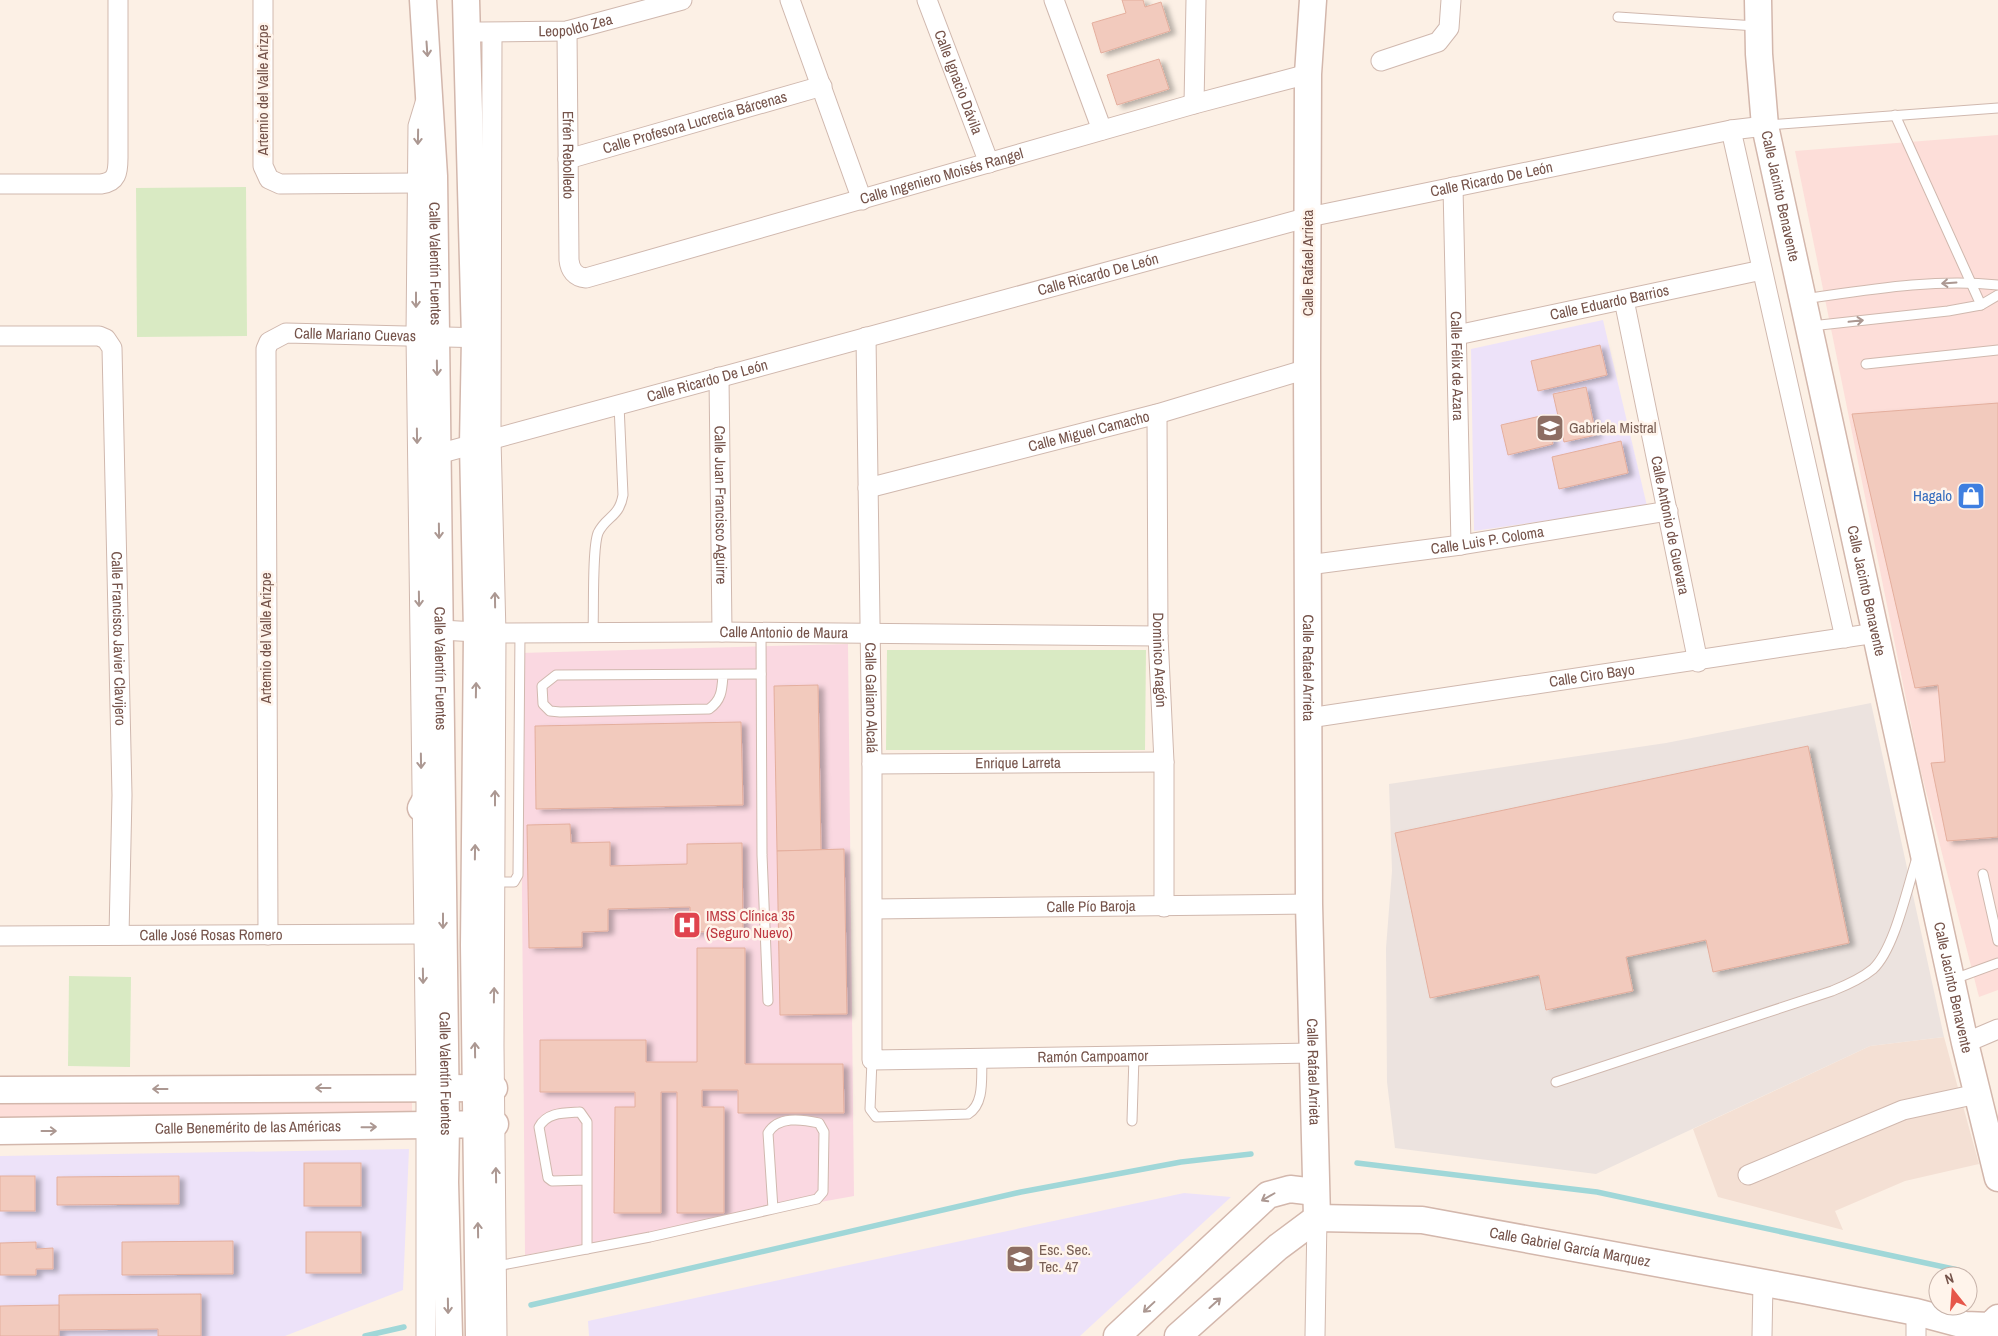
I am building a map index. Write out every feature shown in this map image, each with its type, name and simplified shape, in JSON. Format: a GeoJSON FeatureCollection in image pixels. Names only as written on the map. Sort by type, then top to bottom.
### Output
{"type":"FeatureCollection","features":[{"type":"Feature","properties":{"kind":"street"},"geometry":{"type":"LineString","coordinates":[[0,184],[101,184],[112,181],[118,170],[118,0]]}},
{"type":"Feature","properties":{"kind":"street","name":"Artemio del Valle Arizpe"},"geometry":{"type":"LineString","coordinates":[[263,0],[263,166],[269,179],[280,184],[416,183]]}},
{"type":"Feature","properties":{"kind":"street","name":"Calle Valentín Fuentes"},"geometry":{"type":"LineString","coordinates":[[423,0],[434,176],[426,336],[438,454],[442,770],[466,882],[485,1088],[491,1274],[488,1334]]}},
{"type":"Feature","properties":{"kind":"street","name":"Calle Valentín Fuentes"},"geometry":{"type":"LineString","coordinates":[[449,1336],[438,1278],[445,1182],[436,1125],[436,1088],[466,882],[486,632],[482,442],[484,338],[466,0]]}},
{"type":"Feature","properties":{"kind":"street","name":"Leopoldo Zea"},"geometry":{"type":"LineString","coordinates":[[467,31],[492,34],[567,31],[682,0]]}},
{"type":"Feature","properties":{"kind":"street"},"geometry":{"type":"LineString","coordinates":[[790,0],[862,200]]}},
{"type":"Feature","properties":{"kind":"street","name":"Calle Ignacio Dávila"},"geometry":{"type":"LineString","coordinates":[[927,0],[989,163]]}},
{"type":"Feature","properties":{"kind":"street"},"geometry":{"type":"LineString","coordinates":[[1054,0],[1102,130]]}},
{"type":"Feature","properties":{"kind":"street"},"geometry":{"type":"LineString","coordinates":[[1194,104],[1196,0]]}},
{"type":"Feature","properties":{"kind":"street","name":"Calle Rafael Arrieta"},"geometry":{"type":"LineString","coordinates":[[1313,0],[1308,74],[1307,369],[1309,904],[1317,1218],[1315,1336]]}},
{"type":"Feature","properties":{"kind":"street"},"geometry":{"type":"LineString","coordinates":[[1381,61],[1438,42],[1449,28],[1451,0]]}},
{"type":"Feature","properties":{"kind":"street","name":"Calle Jacinto Benavente"},"geometry":{"type":"LineString","coordinates":[[1758,0],[1765,126],[1951,980],[1998,1178]]}},
{"type":"Feature","properties":{"kind":"street","name":"Efrén Rebolledo"},"geometry":{"type":"LineString","coordinates":[[567,31],[569,260],[570,266],[577,276]]}},
{"type":"Feature","properties":{"kind":"street"},"geometry":{"type":"LineString","coordinates":[[484,338],[492,34]]}},
{"type":"Feature","properties":{"kind":"street","name":"Calle Ingeniero Moisés Rangel"},"geometry":{"type":"LineString","coordinates":[[577,276],[590,277],[1102,130],[1308,74]]}},
{"type":"Feature","properties":{"kind":"street","name":"Calle Profesora Lucrecia Bárcenas"},"geometry":{"type":"LineString","coordinates":[[568,159],[822,86]]}},
{"type":"Feature","properties":{"kind":"street"},"geometry":{"type":"LineString","coordinates":[[429,90],[418,126],[416,183],[426,336],[421,808],[422,934],[436,1088]]}},
{"type":"Feature","properties":{"kind":"street","name":"Calle Ricardo De León"},"geometry":{"type":"LineString","coordinates":[[438,454],[1309,217],[1731,130],[1765,126]]}},
{"type":"Feature","properties":{"kind":"street"},"geometry":{"type":"LineString","coordinates":[[1731,130],[1845,638]]}},
{"type":"Feature","properties":{"kind":"street","name":"Calle Félix de Azara"},"geometry":{"type":"LineString","coordinates":[[1453,187],[1461,545]]}},
{"type":"Feature","properties":{"kind":"street","name":"Calle Eduardo Barrios"},"geometry":{"type":"LineString","coordinates":[[1457,336],[1762,270]]}},
{"type":"Feature","properties":{"kind":"street","name":"Calle Antonio de Guevara"},"geometry":{"type":"LineString","coordinates":[[1624,300],[1698,662]]}},
{"type":"Feature","properties":{"kind":"street","name":"Calle Mariano Cuevas"},"geometry":{"type":"LineString","coordinates":[[269,342],[286,332],[484,338]]}},
{"type":"Feature","properties":{"kind":"street","name":"Calle Francisco Javier Clavijero"},"geometry":{"type":"LineString","coordinates":[[0,336],[99,336],[108,341],[112,352],[122,795],[118,935]]}},
{"type":"Feature","properties":{"kind":"street","name":"Calle Galiano Alcalá"},"geometry":{"type":"LineString","coordinates":[[866,337],[872,764],[872,1060]]}},
{"type":"Feature","properties":{"kind":"street","name":"Artemio del Valle Arizpe"},"geometry":{"type":"LineString","coordinates":[[268,935],[264,356],[269,342]]}},
{"type":"Feature","properties":{"kind":"street","name":"Calle Miguel Camacho"},"geometry":{"type":"LineString","coordinates":[[868,488],[1157,414],[1307,369]]}},
{"type":"Feature","properties":{"kind":"street","name":"Calle Juan Francisco Aguirre"},"geometry":{"type":"LineString","coordinates":[[720,377],[722,632]]}},
{"type":"Feature","properties":{"kind":"street","name":"Dominico Aragón"},"geometry":{"type":"LineString","coordinates":[[1157,414],[1158,636],[1164,762],[1164,907]]}},
{"type":"Feature","properties":{"kind":"street","name":"Calle Luis P. Coloma"},"geometry":{"type":"LineString","coordinates":[[1308,565],[1461,545],[1668,511]]}},
{"type":"Feature","properties":{"kind":"street","name":"Calle Antonio de Maura"},"geometry":{"type":"LineString","coordinates":[[440,630],[486,632],[761,632],[1158,636]]}},
{"type":"Feature","properties":{"kind":"street","name":"Calle Ciro Bayo"},"geometry":{"type":"LineString","coordinates":[[1309,718],[1698,662],[1876,633]]}},
{"type":"Feature","properties":{"kind":"street","name":"Enrique Larreta"},"geometry":{"type":"LineString","coordinates":[[872,764],[1164,762]]}},
{"type":"Feature","properties":{"kind":"street"},"geometry":{"type":"LineString","coordinates":[[421,808],[442,770]]}},
{"type":"Feature","properties":{"kind":"street","name":"Calle Pío Baroja"},"geometry":{"type":"LineString","coordinates":[[873,910],[1309,904]]}},
{"type":"Feature","properties":{"kind":"street","name":"Calle José Rosas Romero"},"geometry":{"type":"LineString","coordinates":[[0,936],[422,934]]}},
{"type":"Feature","properties":{"kind":"street"},"geometry":{"type":"LineString","coordinates":[[1965,1042],[1998,1029]]}},
{"type":"Feature","properties":{"kind":"street","name":"Ramón Campoamor"},"geometry":{"type":"LineString","coordinates":[[872,1060],[1312,1053]]}},
{"type":"Feature","properties":{"kind":"street"},"geometry":{"type":"LineString","coordinates":[[0,1090],[485,1088]]}},
{"type":"Feature","properties":{"kind":"street"},"geometry":{"type":"LineString","coordinates":[[1748,1175],[1903,1110],[1977,1094]]}},
{"type":"Feature","properties":{"kind":"street","name":"Calle Benemérito de las Américas"},"geometry":{"type":"LineString","coordinates":[[0,1131],[485,1124]]}},
{"type":"Feature","properties":{"kind":"street"},"geometry":{"type":"LineString","coordinates":[[1118,1336],[1268,1195],[1290,1190],[1315,1192]]}},
{"type":"Feature","properties":{"kind":"street"},"geometry":{"type":"LineString","coordinates":[[1178,1336],[1278,1247],[1317,1218]]}},
{"type":"Feature","properties":{"kind":"street","name":"Calle Gabriel García Marquez"},"geometry":{"type":"LineString","coordinates":[[1317,1218],[1422,1220],[1763,1282],[1916,1324],[1995,1325]]}},
{"type":"Feature","properties":{"kind":"street"},"geometry":{"type":"LineString","coordinates":[[426,1336],[438,1278]]}},
{"type":"Feature","properties":{"kind":"street"},"geometry":{"type":"LineString","coordinates":[[1762,1336],[1763,1282]]}},
{"type":"Feature","properties":{"kind":"lane"},"geometry":{"type":"LineString","coordinates":[[1618,17],[1759,26]]}},
{"type":"Feature","properties":{"kind":"lane"},"geometry":{"type":"LineString","coordinates":[[1765,126],[1998,108]]}},
{"type":"Feature","properties":{"kind":"lane"},"geometry":{"type":"LineString","coordinates":[[1895,115],[1981,305]]}},
{"type":"Feature","properties":{"kind":"lane"},"geometry":{"type":"LineString","coordinates":[[1802,299],[1871,290],[1972,282],[1998,285]]}},
{"type":"Feature","properties":{"kind":"lane"},"geometry":{"type":"LineString","coordinates":[[1808,326],[1981,305],[1998,295]]}},
{"type":"Feature","properties":{"kind":"lane"},"geometry":{"type":"LineString","coordinates":[[1866,364],[1998,350]]}},
{"type":"Feature","properties":{"kind":"lane"},"geometry":{"type":"LineString","coordinates":[[593,631],[596,541],[602,527],[620,508],[623,494],[618,404]]}},
{"type":"Feature","properties":{"kind":"lane"},"geometry":{"type":"LineString","coordinates":[[466,882],[514,882],[518,874],[520,632]]}},
{"type":"Feature","properties":{"kind":"lane"},"geometry":{"type":"LineString","coordinates":[[761,632],[762,855],[768,1001]]}},
{"type":"Feature","properties":{"kind":"lane"},"geometry":{"type":"LineString","coordinates":[[723,675],[722,693],[717,704],[709,709],[560,712],[550,711],[543,704],[542,686],[556,675],[761,674]]}},
{"type":"Feature","properties":{"kind":"lane"},"geometry":{"type":"LineString","coordinates":[[1556,1082],[1832,991],[1859,979],[1874,968],[1887,950],[1922,844]]}},
{"type":"Feature","properties":{"kind":"lane"},"geometry":{"type":"LineString","coordinates":[[1982,874],[1998,942]]}},
{"type":"Feature","properties":{"kind":"lane"},"geometry":{"type":"LineString","coordinates":[[1951,980],[1998,963]]}},
{"type":"Feature","properties":{"kind":"lane"},"geometry":{"type":"LineString","coordinates":[[1132,1121],[1134,1056]]}},
{"type":"Feature","properties":{"kind":"lane"},"geometry":{"type":"LineString","coordinates":[[872,1060],[870,1109],[876,1116],[968,1114],[976,1108],[979,1101],[982,1059]]}},
{"type":"Feature","properties":{"kind":"lane"},"geometry":{"type":"LineString","coordinates":[[587,1180],[552,1181],[548,1178],[539,1127],[542,1120],[551,1115],[580,1112],[584,1115],[587,1122],[587,1180],[587,1249]]}},
{"type":"Feature","properties":{"kind":"lane"},"geometry":{"type":"LineString","coordinates":[[491,1274],[587,1249],[772,1209],[817,1199],[822,1195],[824,1132],[819,1123],[782,1120],[776,1123],[768,1133],[772,1209]]}},
{"type":"Feature","properties":{"kind":"shaded area"},"geometry":{"type":"Polygon","coordinates":[[[1998,135],[1998,990],[1979,997],[1920,768],[1795,151],[1998,135]]]}},
{"type":"Feature","properties":{"kind":"shaded area","name":"Gabriela Mistral"},"geometry":{"type":"Polygon","coordinates":[[[1603,320],[1647,506],[1474,531],[1471,349],[1603,320]]]}},
{"type":"Feature","properties":{"kind":"shaded area","name":"IMSS Clínica 35 (Seguro Nuevo)"},"geometry":{"type":"Polygon","coordinates":[[[848,644],[854,1196],[525,1255],[520,653],[848,644]]]}},
{"type":"Feature","properties":{"kind":"shaded area"},"geometry":{"type":"Polygon","coordinates":[[[1871,703],[1944,1037],[1870,1046],[1596,1174],[1395,1148],[1387,1082],[1386,948],[1392,871],[1389,784],[1666,743],[1871,703]]]}},
{"type":"Feature","properties":{"kind":"shaded area"},"geometry":{"type":"Polygon","coordinates":[[[1944,1037],[1979,1164],[1905,1181],[1835,1211],[1843,1230],[1718,1197],[1693,1129],[1870,1046],[1944,1037]]]}},
{"type":"Feature","properties":{"kind":"shaded area"},"geometry":{"type":"Polygon","coordinates":[[[0,1101],[412,1101],[412,1121],[0,1122],[0,1101]]]}},
{"type":"Feature","properties":{"kind":"shaded area"},"geometry":{"type":"Polygon","coordinates":[[[409,1149],[403,1290],[285,1336],[0,1336],[0,1156],[409,1149]]]}},
{"type":"Feature","properties":{"kind":"shaded area","name":"Esc. Sec. Tec. 47"},"geometry":{"type":"Polygon","coordinates":[[[1184,1193],[1231,1197],[1080,1336],[589,1336],[588,1321],[1184,1193]]]}},
{"type":"Feature","properties":{"kind":"green space"},"geometry":{"type":"Polygon","coordinates":[[[246,187],[247,336],[137,337],[136,188],[246,187]]]}},
{"type":"Feature","properties":{"kind":"green space"},"geometry":{"type":"Polygon","coordinates":[[[887,650],[1146,650],[1145,750],[886,750],[887,650]]]}},
{"type":"Feature","properties":{"kind":"green space"},"geometry":{"type":"Polygon","coordinates":[[[69,976],[131,977],[130,1067],[68,1066],[69,976]]]}},
{"type":"Feature","properties":{"kind":"building"},"geometry":{"type":"Polygon","coordinates":[[[1122,0],[1143,0],[1145,7],[1161,2],[1170,31],[1101,53],[1092,23],[1126,13],[1122,0]]]}},
{"type":"Feature","properties":{"kind":"building"},"geometry":{"type":"Polygon","coordinates":[[[1159,59],[1169,89],[1117,105],[1107,75],[1159,59]]]}},
{"type":"Feature","properties":{"kind":"building"},"geometry":{"type":"Polygon","coordinates":[[[1600,345],[1607,375],[1538,391],[1531,361],[1600,345]]]}},
{"type":"Feature","properties":{"kind":"building"},"geometry":{"type":"Polygon","coordinates":[[[1586,387],[1596,435],[1564,442],[1553,394],[1586,387]]]}},
{"type":"Feature","properties":{"kind":"building"},"geometry":{"type":"Polygon","coordinates":[[[1998,403],[1998,837],[1947,841],[1931,763],[1945,762],[1938,685],[1915,688],[1852,414],[1998,403]]]}},
{"type":"Feature","properties":{"kind":"building"},"geometry":{"type":"Polygon","coordinates":[[[1545,415],[1553,444],[1508,455],[1501,425],[1545,415]]]}},
{"type":"Feature","properties":{"kind":"building"},"geometry":{"type":"Polygon","coordinates":[[[1621,441],[1628,473],[1559,489],[1552,457],[1621,441]]]}},
{"type":"Feature","properties":{"kind":"building"},"geometry":{"type":"Polygon","coordinates":[[[818,685],[821,850],[777,851],[774,686],[818,685]]]}},
{"type":"Feature","properties":{"kind":"building"},"geometry":{"type":"Polygon","coordinates":[[[741,722],[743,805],[536,809],[535,726],[741,722]]]}},
{"type":"Feature","properties":{"kind":"building"},"geometry":{"type":"Polygon","coordinates":[[[1808,746],[1849,943],[1713,972],[1706,940],[1626,957],[1633,991],[1546,1010],[1539,975],[1430,998],[1395,833],[1808,746]]]}},
{"type":"Feature","properties":{"kind":"building"},"geometry":{"type":"Polygon","coordinates":[[[570,824],[571,843],[610,842],[610,866],[687,864],[687,844],[742,843],[743,931],[691,932],[690,907],[608,909],[608,931],[582,932],[582,947],[529,948],[527,825],[570,824]]]}},
{"type":"Feature","properties":{"kind":"building"},"geometry":{"type":"Polygon","coordinates":[[[844,849],[847,1014],[780,1015],[777,851],[844,849]]]}},
{"type":"Feature","properties":{"kind":"building"},"geometry":{"type":"Polygon","coordinates":[[[697,948],[745,948],[745,1064],[843,1064],[844,1113],[738,1113],[738,1090],[702,1090],[702,1107],[724,1107],[724,1213],[677,1213],[677,1092],[661,1092],[661,1213],[614,1213],[615,1107],[635,1107],[635,1092],[540,1092],[540,1040],[646,1040],[646,1062],[697,1062],[697,948]]]}},
{"type":"Feature","properties":{"kind":"building"},"geometry":{"type":"Polygon","coordinates":[[[304,1163],[361,1163],[361,1206],[304,1206],[304,1163]]]}},
{"type":"Feature","properties":{"kind":"building"},"geometry":{"type":"Polygon","coordinates":[[[0,1176],[35,1176],[35,1211],[0,1211],[0,1176]]]}},
{"type":"Feature","properties":{"kind":"building"},"geometry":{"type":"Polygon","coordinates":[[[179,1176],[179,1204],[57,1205],[57,1177],[179,1176]]]}},
{"type":"Feature","properties":{"kind":"building"},"geometry":{"type":"Polygon","coordinates":[[[306,1232],[361,1232],[361,1273],[306,1273],[306,1232]]]}},
{"type":"Feature","properties":{"kind":"building"},"geometry":{"type":"Polygon","coordinates":[[[233,1241],[233,1274],[122,1275],[122,1242],[233,1241]]]}},
{"type":"Feature","properties":{"kind":"building"},"geometry":{"type":"Polygon","coordinates":[[[36,1242],[36,1249],[53,1248],[53,1269],[36,1269],[36,1275],[0,1275],[0,1243],[36,1242]]]}},
{"type":"Feature","properties":{"kind":"building"},"geometry":{"type":"Polygon","coordinates":[[[201,1294],[201,1336],[158,1336],[158,1329],[59,1330],[59,1295],[201,1294]]]}},
{"type":"Feature","properties":{"kind":"building"},"geometry":{"type":"Polygon","coordinates":[[[59,1305],[59,1336],[0,1336],[0,1306],[59,1305]]]}},
{"type":"Feature","properties":{"kind":"waterway"},"geometry":{"type":"LineString","coordinates":[[531,1305],[1021,1192],[1181,1162],[1251,1154]]}},
{"type":"Feature","properties":{"kind":"waterway"},"geometry":{"type":"LineString","coordinates":[[1357,1163],[1597,1192],[1939,1266]]}},
{"type":"Feature","properties":{"kind":"waterway"},"geometry":{"type":"LineString","coordinates":[[365,1336],[404,1327]]}},
{"type":"Feature","properties":{"kind":"place","name":"Gabriela Mistral"},"geometry":{"type":"Point","coordinates":[1550,428]}},
{"type":"Feature","properties":{"kind":"place","name":"Hagalo"},"geometry":{"type":"Point","coordinates":[1971,496]}},
{"type":"Feature","properties":{"kind":"place","name":"IMSS Clínica 35 (Seguro Nuevo)"},"geometry":{"type":"Point","coordinates":[687,925]}},
{"type":"Feature","properties":{"kind":"place","name":"Esc. Sec. Tec. 47"},"geometry":{"type":"Point","coordinates":[1020,1259]}}]}
